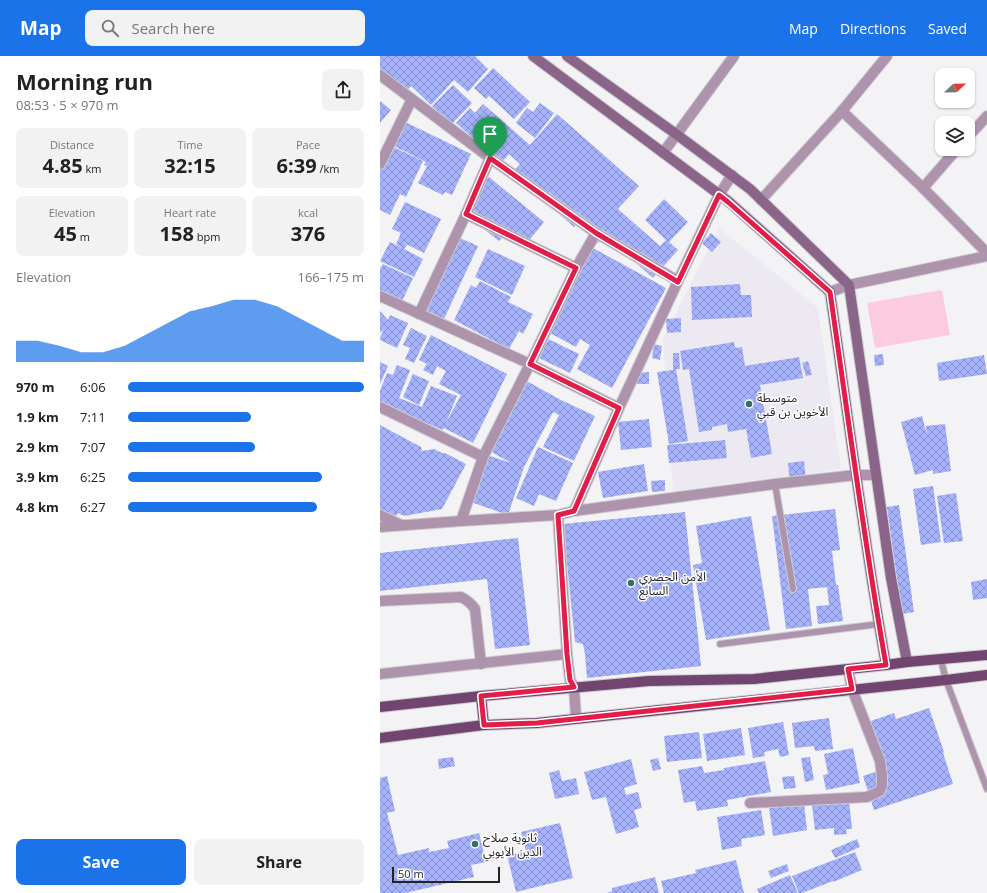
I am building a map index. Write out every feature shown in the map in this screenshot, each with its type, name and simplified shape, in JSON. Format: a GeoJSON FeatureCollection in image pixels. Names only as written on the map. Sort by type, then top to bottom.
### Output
{"type":"FeatureCollection","features":[{"type":"Feature","properties":{"kind":"main road"},"geometry":{"type":"LineString","coordinates":[[533,56],[728,202],[830,292],[856,475],[886,665]]}},
{"type":"Feature","properties":{"kind":"main road"},"geometry":{"type":"LineString","coordinates":[[567,56],[750,189],[850,285],[891,578],[907,662]]}},
{"type":"Feature","properties":{"kind":"main road"},"geometry":{"type":"LineString","coordinates":[[380,707],[574,687],[649,681],[754,679],[907,662],[987,655]]}},
{"type":"Feature","properties":{"kind":"main road"},"geometry":{"type":"LineString","coordinates":[[380,738],[484,725],[537,723],[987,675]]}},
{"type":"Feature","properties":{"kind":"main road"},"geometry":{"type":"LineString","coordinates":[[481,696],[484,725]]}},
{"type":"Feature","properties":{"kind":"street"},"geometry":{"type":"LineString","coordinates":[[663,153],[734,56]]}},
{"type":"Feature","properties":{"kind":"street"},"geometry":{"type":"LineString","coordinates":[[761,200],[842,110],[885,57]]}},
{"type":"Feature","properties":{"kind":"street"},"geometry":{"type":"LineString","coordinates":[[380,75],[490,158],[596,233],[678,282]]}},
{"type":"Feature","properties":{"kind":"street"},"geometry":{"type":"LineString","coordinates":[[380,164],[412,99]]}},
{"type":"Feature","properties":{"kind":"street"},"geometry":{"type":"LineString","coordinates":[[842,110],[923,188],[987,254]]}},
{"type":"Feature","properties":{"kind":"street"},"geometry":{"type":"LineString","coordinates":[[975,129],[987,116]]}},
{"type":"Feature","properties":{"kind":"street"},"geometry":{"type":"LineString","coordinates":[[923,188],[951,156]]}},
{"type":"Feature","properties":{"kind":"street"},"geometry":{"type":"LineString","coordinates":[[419,314],[466,214],[490,158]]}},
{"type":"Feature","properties":{"kind":"street"},"geometry":{"type":"LineString","coordinates":[[574,511],[619,408],[678,282],[719,195],[732,175]]}},
{"type":"Feature","properties":{"kind":"street"},"geometry":{"type":"LineString","coordinates":[[466,214],[576,268]]}},
{"type":"Feature","properties":{"kind":"street"},"geometry":{"type":"LineString","coordinates":[[460,521],[484,457],[576,268],[596,233]]}},
{"type":"Feature","properties":{"kind":"street"},"geometry":{"type":"LineString","coordinates":[[830,292],[850,285],[987,254]]}},
{"type":"Feature","properties":{"kind":"street"},"geometry":{"type":"LineString","coordinates":[[380,296],[530,364],[619,408]]}},
{"type":"Feature","properties":{"kind":"street"},"geometry":{"type":"LineString","coordinates":[[380,408],[484,457]]}},
{"type":"Feature","properties":{"kind":"street"},"geometry":{"type":"LineString","coordinates":[[380,527],[558,515],[574,511],[775,484],[856,475],[876,475]]}},
{"type":"Feature","properties":{"kind":"street"},"geometry":{"type":"LineString","coordinates":[[380,514],[401,525]]}},
{"type":"Feature","properties":{"kind":"street"},"geometry":{"type":"LineString","coordinates":[[558,515],[567,654],[570,680],[574,687],[576,718]]}},
{"type":"Feature","properties":{"kind":"street"},"geometry":{"type":"LineString","coordinates":[[380,601],[461,597],[467,600],[475,609],[481,664]]}},
{"type":"Feature","properties":{"kind":"street"},"geometry":{"type":"LineString","coordinates":[[380,674],[567,654]]}},
{"type":"Feature","properties":{"kind":"street"},"geometry":{"type":"LineString","coordinates":[[750,803],[867,797],[880,791],[882,776],[880,761],[852,689],[848,669]]}},
{"type":"Feature","properties":{"kind":"lane"},"geometry":{"type":"LineString","coordinates":[[775,484],[793,589]]}},
{"type":"Feature","properties":{"kind":"lane"},"geometry":{"type":"LineString","coordinates":[[720,644],[879,624]]}},
{"type":"Feature","properties":{"kind":"lane"},"geometry":{"type":"LineString","coordinates":[[941,660],[946,680],[987,789]]}},
{"type":"Feature","properties":{"kind":"shaded area","name":"متوسطة الأخوين بن قبي"},"geometry":{"type":"Polygon","coordinates":[[[719,228],[818,308],[841,469],[673,491],[663,338],[719,228]]]}},
{"type":"Feature","properties":{"kind":"shaded area"},"geometry":{"type":"Polygon","coordinates":[[[942,290],[950,335],[875,348],[867,303],[942,290]]]}},
{"type":"Feature","properties":{"kind":"building"},"geometry":{"type":"Polygon","coordinates":[[[380,56],[475,56],[488,69],[468,92],[454,80],[431,105],[411,86],[405,93],[380,71],[380,56]]]}},
{"type":"Feature","properties":{"kind":"building"},"geometry":{"type":"Polygon","coordinates":[[[493,68],[530,102],[514,119],[489,96],[486,99],[474,88],[493,68]]]}},
{"type":"Feature","properties":{"kind":"building"},"geometry":{"type":"Polygon","coordinates":[[[453,85],[472,103],[451,125],[432,106],[453,85]]]}},
{"type":"Feature","properties":{"kind":"building"},"geometry":{"type":"Polygon","coordinates":[[[380,101],[391,110],[380,123],[380,101]]]}},
{"type":"Feature","properties":{"kind":"building"},"geometry":{"type":"Polygon","coordinates":[[[540,103],[554,113],[535,138],[516,123],[527,108],[533,112],[540,103]]]}},
{"type":"Feature","properties":{"kind":"building"},"geometry":{"type":"Polygon","coordinates":[[[483,104],[530,145],[557,114],[639,186],[618,209],[660,246],[666,240],[645,220],[664,199],[688,222],[669,242],[678,250],[653,278],[604,235],[598,243],[577,224],[574,227],[512,173],[520,164],[509,154],[501,163],[456,123],[470,108],[475,113],[483,104]]]}},
{"type":"Feature","properties":{"kind":"building"},"geometry":{"type":"Polygon","coordinates":[[[399,119],[471,154],[452,195],[445,192],[443,195],[418,183],[427,166],[424,165],[426,162],[388,143],[399,119]]]}},
{"type":"Feature","properties":{"kind":"building"},"geometry":{"type":"Polygon","coordinates":[[[387,144],[423,161],[406,197],[400,194],[390,215],[380,210],[380,160],[387,144]]]}},
{"type":"Feature","properties":{"kind":"building"},"geometry":{"type":"Polygon","coordinates":[[[489,177],[544,222],[523,248],[505,234],[499,241],[461,211],[489,177]]]}},
{"type":"Feature","properties":{"kind":"building"},"geometry":{"type":"Polygon","coordinates":[[[405,202],[441,219],[424,253],[402,242],[407,245],[404,249],[423,259],[414,277],[380,261],[390,242],[402,248],[396,244],[401,233],[392,229],[405,202]]]}},
{"type":"Feature","properties":{"kind":"building"},"geometry":{"type":"Polygon","coordinates":[[[711,233],[721,242],[712,252],[702,243],[711,233]]]}},
{"type":"Feature","properties":{"kind":"building"},"geometry":{"type":"Polygon","coordinates":[[[453,235],[478,246],[444,319],[420,308],[453,235]]]}},
{"type":"Feature","properties":{"kind":"building"},"geometry":{"type":"Polygon","coordinates":[[[593,248],[666,288],[612,388],[577,369],[590,345],[580,339],[576,347],[548,332],[593,248]]]}},
{"type":"Feature","properties":{"kind":"building"},"geometry":{"type":"Polygon","coordinates":[[[488,249],[525,266],[512,295],[475,277],[488,249]]]}},
{"type":"Feature","properties":{"kind":"building"},"geometry":{"type":"Polygon","coordinates":[[[383,264],[413,278],[402,301],[380,290],[380,269],[383,264]]]}},
{"type":"Feature","properties":{"kind":"building"},"geometry":{"type":"Polygon","coordinates":[[[480,281],[511,297],[508,302],[533,314],[523,334],[519,331],[509,349],[454,320],[471,285],[476,288],[480,281]]]}},
{"type":"Feature","properties":{"kind":"building"},"geometry":{"type":"Polygon","coordinates":[[[740,284],[741,295],[751,295],[752,317],[692,320],[691,287],[740,284]]]}},
{"type":"Feature","properties":{"kind":"building"},"geometry":{"type":"Polygon","coordinates":[[[380,311],[388,320],[390,315],[408,323],[397,348],[380,340],[384,329],[380,333],[380,311]]]}},
{"type":"Feature","properties":{"kind":"building"},"geometry":{"type":"Polygon","coordinates":[[[681,318],[681,332],[667,333],[666,319],[681,318]]]}},
{"type":"Feature","properties":{"kind":"building"},"geometry":{"type":"Polygon","coordinates":[[[411,328],[427,336],[414,363],[405,359],[410,348],[403,345],[411,328]]]}},
{"type":"Feature","properties":{"kind":"building"},"geometry":{"type":"Polygon","coordinates":[[[431,335],[507,374],[473,443],[444,428],[443,430],[380,404],[380,391],[387,373],[393,375],[397,365],[410,370],[399,398],[422,407],[431,386],[457,396],[446,423],[461,395],[439,384],[446,371],[437,366],[433,375],[423,370],[427,364],[419,360],[431,335]]]}},
{"type":"Feature","properties":{"kind":"building"},"geometry":{"type":"Polygon","coordinates":[[[544,337],[579,354],[570,373],[535,356],[544,337]]]}},
{"type":"Feature","properties":{"kind":"building"},"geometry":{"type":"Polygon","coordinates":[[[734,342],[735,348],[742,347],[745,366],[799,357],[803,378],[760,385],[772,454],[751,458],[746,429],[728,432],[727,424],[712,427],[712,430],[699,432],[689,369],[683,370],[680,351],[734,342]]]}},
{"type":"Feature","properties":{"kind":"building"},"geometry":{"type":"Polygon","coordinates":[[[654,344],[662,346],[660,360],[652,358],[654,344]]]}},
{"type":"Feature","properties":{"kind":"building"},"geometry":{"type":"Polygon","coordinates":[[[673,353],[679,353],[680,369],[676,369],[688,441],[669,444],[657,372],[673,370],[673,353]]]}},
{"type":"Feature","properties":{"kind":"building"},"geometry":{"type":"Polygon","coordinates":[[[883,354],[884,365],[875,366],[874,355],[883,354]]]}},
{"type":"Feature","properties":{"kind":"building"},"geometry":{"type":"Polygon","coordinates":[[[984,355],[987,374],[939,381],[937,363],[984,355]]]}},
{"type":"Feature","properties":{"kind":"building"},"geometry":{"type":"Polygon","coordinates":[[[808,361],[812,375],[806,376],[802,363],[808,361]]]}},
{"type":"Feature","properties":{"kind":"building"},"geometry":{"type":"Polygon","coordinates":[[[380,362],[388,366],[380,384],[380,362]]]}},
{"type":"Feature","properties":{"kind":"building"},"geometry":{"type":"Polygon","coordinates":[[[649,372],[649,384],[637,384],[637,373],[649,372]]]}},
{"type":"Feature","properties":{"kind":"building"},"geometry":{"type":"Polygon","coordinates":[[[413,374],[429,381],[419,405],[403,397],[413,374]]]}},
{"type":"Feature","properties":{"kind":"building"},"geometry":{"type":"Polygon","coordinates":[[[525,380],[559,399],[595,416],[574,461],[543,447],[559,415],[553,412],[524,467],[508,515],[468,501],[484,454],[511,463],[488,450],[525,380]]]}},
{"type":"Feature","properties":{"kind":"building"},"geometry":{"type":"Polygon","coordinates":[[[922,416],[927,435],[926,426],[945,424],[951,471],[933,474],[933,470],[915,475],[901,422],[922,416]]]}},
{"type":"Feature","properties":{"kind":"building"},"geometry":{"type":"Polygon","coordinates":[[[649,419],[652,447],[621,450],[618,422],[649,419]]]}},
{"type":"Feature","properties":{"kind":"building"},"geometry":{"type":"Polygon","coordinates":[[[380,425],[421,447],[422,451],[434,449],[466,464],[442,509],[404,516],[398,513],[392,523],[380,516],[380,425]]]}},
{"type":"Feature","properties":{"kind":"building"},"geometry":{"type":"Polygon","coordinates":[[[725,440],[727,458],[669,463],[667,445],[725,440]]]}},
{"type":"Feature","properties":{"kind":"building"},"geometry":{"type":"Polygon","coordinates":[[[538,447],[573,463],[556,501],[539,494],[534,506],[516,498],[538,447]]]}},
{"type":"Feature","properties":{"kind":"building"},"geometry":{"type":"Polygon","coordinates":[[[804,461],[806,482],[790,484],[788,463],[804,461]]]}},
{"type":"Feature","properties":{"kind":"building"},"geometry":{"type":"Polygon","coordinates":[[[644,464],[648,491],[603,498],[598,472],[644,464]]]}},
{"type":"Feature","properties":{"kind":"building"},"geometry":{"type":"Polygon","coordinates":[[[665,480],[665,491],[652,492],[651,481],[665,480]]]}},
{"type":"Feature","properties":{"kind":"building"},"geometry":{"type":"Polygon","coordinates":[[[933,486],[941,542],[921,545],[913,489],[933,486]]]}},
{"type":"Feature","properties":{"kind":"building"},"geometry":{"type":"Polygon","coordinates":[[[956,493],[963,541],[944,543],[937,496],[956,493]]]}},
{"type":"Feature","properties":{"kind":"building"},"geometry":{"type":"Polygon","coordinates":[[[899,505],[914,612],[902,614],[887,507],[899,505]]]}},
{"type":"Feature","properties":{"kind":"building"},"geometry":{"type":"Polygon","coordinates":[[[835,509],[840,550],[832,551],[836,585],[838,585],[843,621],[818,624],[816,606],[829,605],[827,587],[808,589],[812,626],[786,629],[772,516],[835,509]]]}},
{"type":"Feature","properties":{"kind":"building","name":"الأمن الحضري السابع"},"geometry":{"type":"Polygon","coordinates":[[[685,512],[701,666],[587,678],[583,644],[575,642],[563,524],[685,512]]]}},
{"type":"Feature","properties":{"kind":"building"},"geometry":{"type":"Polygon","coordinates":[[[751,516],[770,630],[706,640],[693,565],[702,563],[696,526],[751,516]]]}},
{"type":"Feature","properties":{"kind":"building"},"geometry":{"type":"Polygon","coordinates":[[[518,538],[530,645],[495,649],[487,579],[380,591],[380,553],[518,538]]]}},
{"type":"Feature","properties":{"kind":"building"},"geometry":{"type":"Polygon","coordinates":[[[987,579],[987,598],[973,600],[971,582],[987,579]]]}},
{"type":"Feature","properties":{"kind":"building"},"geometry":{"type":"Polygon","coordinates":[[[929,708],[953,784],[874,810],[863,776],[878,771],[862,724],[894,713],[896,719],[929,708]]]}},
{"type":"Feature","properties":{"kind":"building"},"geometry":{"type":"Polygon","coordinates":[[[829,718],[833,749],[815,751],[814,746],[795,748],[792,723],[829,718]]]}},
{"type":"Feature","properties":{"kind":"building"},"geometry":{"type":"Polygon","coordinates":[[[783,722],[789,755],[780,757],[778,749],[764,752],[765,756],[753,758],[748,728],[783,722]]]}},
{"type":"Feature","properties":{"kind":"building"},"geometry":{"type":"Polygon","coordinates":[[[741,728],[745,755],[707,761],[703,734],[741,728]]]}},
{"type":"Feature","properties":{"kind":"building"},"geometry":{"type":"Polygon","coordinates":[[[699,732],[702,758],[667,762],[664,736],[699,732]]]}},
{"type":"Feature","properties":{"kind":"building"},"geometry":{"type":"Polygon","coordinates":[[[853,748],[860,783],[826,790],[823,775],[828,774],[824,754],[853,748]]]}},
{"type":"Feature","properties":{"kind":"building"},"geometry":{"type":"Polygon","coordinates":[[[453,757],[455,766],[439,769],[438,759],[453,757]]]}},
{"type":"Feature","properties":{"kind":"building"},"geometry":{"type":"Polygon","coordinates":[[[810,757],[814,780],[805,782],[801,758],[810,757]]]}},
{"type":"Feature","properties":{"kind":"building"},"geometry":{"type":"Polygon","coordinates":[[[658,758],[661,769],[653,771],[650,760],[658,758]]]}},
{"type":"Feature","properties":{"kind":"building"},"geometry":{"type":"Polygon","coordinates":[[[631,759],[637,784],[624,788],[626,795],[638,792],[642,808],[634,810],[639,827],[616,834],[606,797],[592,800],[584,772],[631,759]]]}},
{"type":"Feature","properties":{"kind":"building"},"geometry":{"type":"Polygon","coordinates":[[[765,761],[771,792],[727,800],[728,806],[697,811],[695,801],[684,803],[678,770],[702,766],[704,773],[765,761]]]}},
{"type":"Feature","properties":{"kind":"building"},"geometry":{"type":"Polygon","coordinates":[[[559,770],[562,781],[576,778],[579,794],[555,799],[549,773],[559,770]]]}},
{"type":"Feature","properties":{"kind":"building"},"geometry":{"type":"Polygon","coordinates":[[[387,776],[395,811],[387,813],[398,855],[429,848],[429,852],[449,848],[447,841],[479,833],[486,862],[471,865],[474,877],[405,893],[380,893],[380,778],[387,776]]]}},
{"type":"Feature","properties":{"kind":"building"},"geometry":{"type":"Polygon","coordinates":[[[794,776],[796,788],[784,789],[782,777],[794,776]]]}},
{"type":"Feature","properties":{"kind":"building"},"geometry":{"type":"Polygon","coordinates":[[[849,800],[852,829],[846,829],[847,834],[834,835],[834,828],[815,830],[812,805],[849,800]]]}},
{"type":"Feature","properties":{"kind":"building"},"geometry":{"type":"Polygon","coordinates":[[[804,804],[807,830],[773,836],[769,807],[804,804]]]}},
{"type":"Feature","properties":{"kind":"building"},"geometry":{"type":"Polygon","coordinates":[[[761,810],[765,835],[741,839],[742,846],[722,850],[717,817],[761,810]]]}},
{"type":"Feature","properties":{"kind":"building"},"geometry":{"type":"Polygon","coordinates":[[[560,823],[573,878],[516,892],[507,855],[526,851],[521,832],[560,823]]]}},
{"type":"Feature","properties":{"kind":"building"},"geometry":{"type":"Polygon","coordinates":[[[857,839],[860,847],[835,858],[831,850],[857,839]]]}},
{"type":"Feature","properties":{"kind":"building"},"geometry":{"type":"Polygon","coordinates":[[[855,852],[862,870],[833,882],[799,893],[792,876],[855,852]]]}},
{"type":"Feature","properties":{"kind":"building"},"geometry":{"type":"Polygon","coordinates":[[[736,860],[744,893],[664,893],[661,881],[696,873],[695,870],[736,860]]]}},
{"type":"Feature","properties":{"kind":"building"},"geometry":{"type":"Polygon","coordinates":[[[787,864],[789,871],[771,878],[768,871],[787,864]]]}},
{"type":"Feature","properties":{"kind":"building"},"geometry":{"type":"Polygon","coordinates":[[[790,875],[798,893],[759,893],[757,889],[790,875]]]}},
{"type":"Feature","properties":{"kind":"building"},"geometry":{"type":"Polygon","coordinates":[[[655,877],[659,893],[607,893],[612,891],[612,888],[655,877]]]}},
{"type":"Feature","properties":{"kind":"place","name":"متوسطة الأخوين بن قبي"},"geometry":{"type":"Point","coordinates":[749,404]}},
{"type":"Feature","properties":{"kind":"place","name":"الأمن الحضري السابع"},"geometry":{"type":"Point","coordinates":[631,583]}},
{"type":"Feature","properties":{"kind":"place","name":"ثانوية صلاح الدين الأيوبي"},"geometry":{"type":"Point","coordinates":[475,844]}},
{"type":"Feature","properties":{"kind":"route"},"geometry":{"type":"LineString","coordinates":[[490,158],[596,233],[678,282],[719,195],[830,292],[856,475],[886,665],[848,669],[852,689],[537,723],[484,725],[481,696],[574,687],[570,680],[567,654],[558,515],[574,511],[619,408],[530,364],[576,268],[466,214],[490,158]]}}]}
